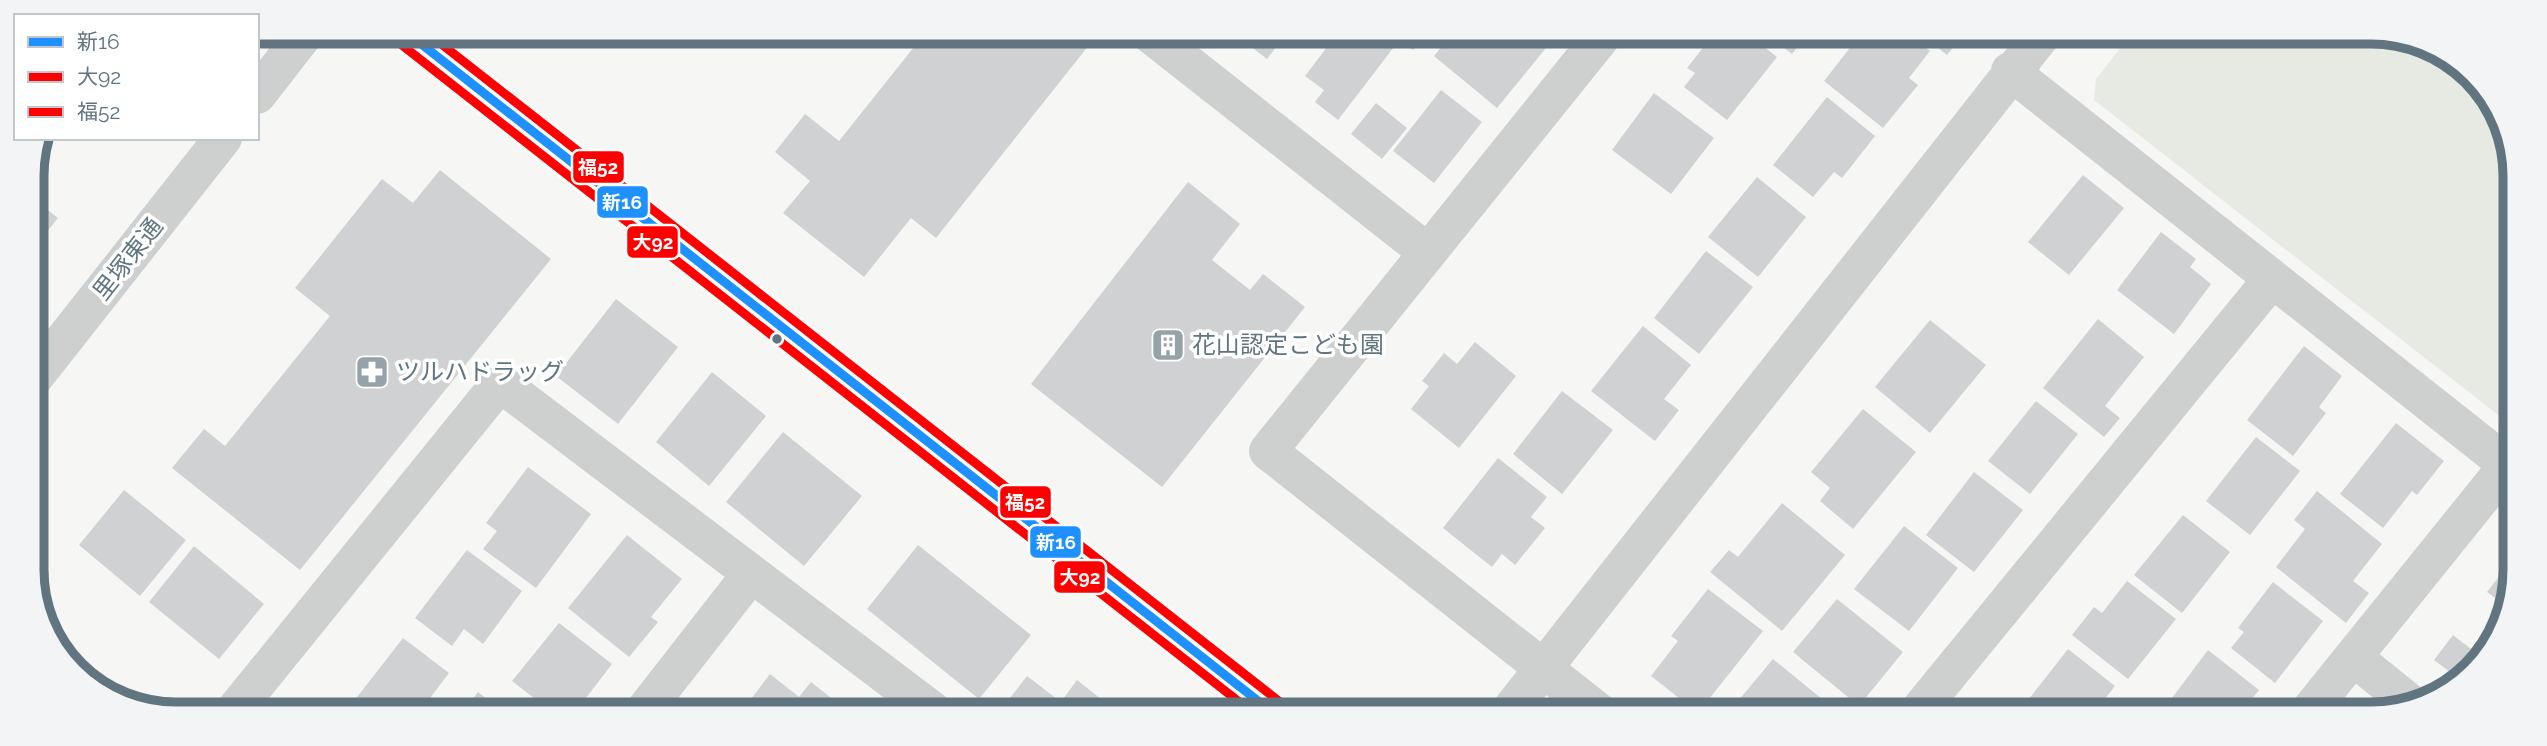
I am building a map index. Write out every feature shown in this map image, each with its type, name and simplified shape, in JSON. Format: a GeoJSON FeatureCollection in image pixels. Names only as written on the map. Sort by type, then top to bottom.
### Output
{"type":"FeatureCollection","features":[{"type":"Feature","properties":{"kind":"street"},"geometry":{"type":"LineString","coordinates":[[259,91],[297,44]]}},
{"type":"Feature","properties":{"kind":"street"},"geometry":{"type":"LineString","coordinates":[[421,44],[1259,702]]}},
{"type":"Feature","properties":{"kind":"street"},"geometry":{"type":"LineString","coordinates":[[1163,44],[1427,252]]}},
{"type":"Feature","properties":{"kind":"street"},"geometry":{"type":"LineString","coordinates":[[1586,702],[1268,451],[1596,44]]}},
{"type":"Feature","properties":{"kind":"street"},"geometry":{"type":"LineString","coordinates":[[1518,702],[2010,71],[2034,44]]}},
{"type":"Feature","properties":{"kind":"street"},"geometry":{"type":"LineString","coordinates":[[2010,71],[2503,458]]}},
{"type":"Feature","properties":{"kind":"street","name":"里塚東通"},"geometry":{"type":"LineString","coordinates":[[44,365],[221,140]]}},
{"type":"Feature","properties":{"kind":"street"},"geometry":{"type":"LineString","coordinates":[[1926,702],[2272,279]]}},
{"type":"Feature","properties":{"kind":"street"},"geometry":{"type":"LineString","coordinates":[[241,702],[500,383],[921,702]]}},
{"type":"Feature","properties":{"kind":"street"},"geometry":{"type":"LineString","coordinates":[[2317,702],[2503,472]]}},
{"type":"Feature","properties":{"kind":"street"},"geometry":{"type":"LineString","coordinates":[[651,702],[751,574]]}},
{"type":"Feature","properties":{"kind":"street"},"geometry":{"type":"LineString","coordinates":[[2353,657],[2404,698]]}},
{"type":"Feature","properties":{"kind":"shaded area"},"geometry":{"type":"Polygon","coordinates":[[[2124,44],[2389,45],[2422,54],[2452,71],[2481,102],[2490,117],[2501,150],[2503,415],[2497,414],[2094,100],[2096,79],[2124,44]]]}},
{"type":"Feature","properties":{"kind":"building"},"geometry":{"type":"Polygon","coordinates":[[[916,44],[1090,44],[936,238],[911,218],[864,277],[783,213],[810,181],[775,152],[805,114],[839,141],[916,44]]]}},
{"type":"Feature","properties":{"kind":"building"},"geometry":{"type":"Polygon","coordinates":[[[1248,44],[1278,44],[1267,59],[1248,44]]]}},
{"type":"Feature","properties":{"kind":"building"},"geometry":{"type":"Polygon","coordinates":[[[1329,44],[1396,44],[1338,120],[1315,102],[1324,90],[1305,76],[1329,44]]]}},
{"type":"Feature","properties":{"kind":"building"},"geometry":{"type":"Polygon","coordinates":[[[1405,44],[1418,44],[1413,50],[1405,44]]]}},
{"type":"Feature","properties":{"kind":"building"},"geometry":{"type":"Polygon","coordinates":[[[1444,44],[1549,44],[1497,108],[1434,56],[1444,44]]]}},
{"type":"Feature","properties":{"kind":"building"},"geometry":{"type":"Polygon","coordinates":[[[1706,44],[1760,44],[1777,57],[1727,120],[1684,87],[1695,73],[1687,68],[1706,44]]]}},
{"type":"Feature","properties":{"kind":"building"},"geometry":{"type":"Polygon","coordinates":[[[1779,44],[1800,44],[1792,54],[1779,44]]]}},
{"type":"Feature","properties":{"kind":"building"},"geometry":{"type":"Polygon","coordinates":[[[1853,44],[1921,44],[1930,51],[1909,78],[1918,85],[1883,128],[1824,81],[1853,44]]]}},
{"type":"Feature","properties":{"kind":"building"},"geometry":{"type":"Polygon","coordinates":[[[1933,44],[1956,44],[1947,55],[1933,44]]]}},
{"type":"Feature","properties":{"kind":"building"},"geometry":{"type":"Polygon","coordinates":[[[1441,90],[1482,122],[1434,183],[1393,151],[1441,90]]]}},
{"type":"Feature","properties":{"kind":"building"},"geometry":{"type":"Polygon","coordinates":[[[1654,93],[1714,138],[1671,194],[1612,150],[1654,93]]]}},
{"type":"Feature","properties":{"kind":"building"},"geometry":{"type":"Polygon","coordinates":[[[1827,97],[1875,136],[1842,178],[1834,172],[1813,197],[1773,165],[1827,97]]]}},
{"type":"Feature","properties":{"kind":"building"},"geometry":{"type":"Polygon","coordinates":[[[1376,103],[1407,128],[1382,159],[1351,134],[1376,103]]]}},
{"type":"Feature","properties":{"kind":"building","name":"ツルハドラッグ"},"geometry":{"type":"Polygon","coordinates":[[[440,170],[551,259],[300,570],[172,468],[204,429],[225,446],[330,316],[295,288],[382,179],[413,203],[440,170]]]}},
{"type":"Feature","properties":{"kind":"building"},"geometry":{"type":"Polygon","coordinates":[[[2083,175],[2124,208],[2069,275],[2028,242],[2083,175]]]}},
{"type":"Feature","properties":{"kind":"building"},"geometry":{"type":"Polygon","coordinates":[[[1757,177],[1806,217],[1758,277],[1708,237],[1757,177]]]}},
{"type":"Feature","properties":{"kind":"building","name":"花山認定こども園"},"geometry":{"type":"Polygon","coordinates":[[[1188,182],[1240,224],[1212,260],[1250,290],[1263,274],[1305,307],[1162,487],[1031,384],[1188,182]]]}},
{"type":"Feature","properties":{"kind":"building"},"geometry":{"type":"Polygon","coordinates":[[[44,207],[58,218],[44,235],[44,207]]]}},
{"type":"Feature","properties":{"kind":"building"},"geometry":{"type":"Polygon","coordinates":[[[2161,232],[2196,259],[2190,267],[2211,284],[2174,334],[2117,290],[2161,232]]]}},
{"type":"Feature","properties":{"kind":"building"},"geometry":{"type":"Polygon","coordinates":[[[1706,251],[1753,287],[1699,354],[1654,318],[1706,251]]]}},
{"type":"Feature","properties":{"kind":"building"},"geometry":{"type":"Polygon","coordinates":[[[616,299],[678,347],[618,424],[556,376],[616,299]]]}},
{"type":"Feature","properties":{"kind":"building"},"geometry":{"type":"Polygon","coordinates":[[[2098,319],[2144,357],[2105,406],[2120,418],[2104,437],[2043,388],[2098,319]]]}},
{"type":"Feature","properties":{"kind":"building"},"geometry":{"type":"Polygon","coordinates":[[[1930,320],[1986,365],[1930,433],[1875,387],[1930,320]]]}},
{"type":"Feature","properties":{"kind":"building"},"geometry":{"type":"Polygon","coordinates":[[[1643,326],[1691,365],[1664,399],[1679,410],[1655,441],[1591,391],[1643,326]]]}},
{"type":"Feature","properties":{"kind":"building"},"geometry":{"type":"Polygon","coordinates":[[[1475,342],[1516,376],[1459,448],[1411,409],[1429,386],[1422,381],[1444,353],[1457,364],[1475,342]]]}},
{"type":"Feature","properties":{"kind":"building"},"geometry":{"type":"Polygon","coordinates":[[[2304,346],[2342,376],[2319,407],[2326,413],[2293,456],[2247,420],[2304,346]]]}},
{"type":"Feature","properties":{"kind":"building"},"geometry":{"type":"Polygon","coordinates":[[[712,372],[766,416],[709,486],[656,442],[712,372]]]}},
{"type":"Feature","properties":{"kind":"building"},"geometry":{"type":"Polygon","coordinates":[[[1562,391],[1613,430],[1562,494],[1513,454],[1562,391]]]}},
{"type":"Feature","properties":{"kind":"building"},"geometry":{"type":"Polygon","coordinates":[[[2036,401],[2078,434],[2030,494],[1988,461],[2036,401]]]}},
{"type":"Feature","properties":{"kind":"building"},"geometry":{"type":"Polygon","coordinates":[[[1863,409],[1916,452],[1853,529],[1820,501],[1830,488],[1811,472],[1863,409]]]}},
{"type":"Feature","properties":{"kind":"building"},"geometry":{"type":"Polygon","coordinates":[[[2396,423],[2444,461],[2417,495],[2412,491],[2383,528],[2340,494],[2396,423]]]}},
{"type":"Feature","properties":{"kind":"building"},"geometry":{"type":"Polygon","coordinates":[[[783,432],[862,496],[804,566],[726,502],[783,432]]]}},
{"type":"Feature","properties":{"kind":"building"},"geometry":{"type":"Polygon","coordinates":[[[2256,437],[2300,471],[2250,535],[2206,501],[2256,437]]]}},
{"type":"Feature","properties":{"kind":"building"},"geometry":{"type":"Polygon","coordinates":[[[1498,458],[1547,497],[1531,517],[1545,528],[1515,565],[1502,554],[1492,567],[1443,528],[1498,458]]]}},
{"type":"Feature","properties":{"kind":"building"},"geometry":{"type":"Polygon","coordinates":[[[528,467],[591,514],[536,588],[483,549],[497,531],[486,523],[528,467]]]}},
{"type":"Feature","properties":{"kind":"building"},"geometry":{"type":"Polygon","coordinates":[[[1974,472],[2023,510],[1974,572],[1926,535],[1974,472]]]}},
{"type":"Feature","properties":{"kind":"building"},"geometry":{"type":"Polygon","coordinates":[[[124,490],[186,540],[140,596],[79,545],[124,490]]]}},
{"type":"Feature","properties":{"kind":"building"},"geometry":{"type":"Polygon","coordinates":[[[2317,491],[2382,544],[2353,581],[2369,593],[2346,623],[2276,567],[2305,529],[2294,520],[2317,491]]]}},
{"type":"Feature","properties":{"kind":"building"},"geometry":{"type":"Polygon","coordinates":[[[1782,503],[1845,555],[1782,631],[1710,572],[1729,550],[1738,557],[1782,503]]]}},
{"type":"Feature","properties":{"kind":"building"},"geometry":{"type":"Polygon","coordinates":[[[2183,515],[2230,552],[2182,613],[2134,575],[2183,515]]]}},
{"type":"Feature","properties":{"kind":"building"},"geometry":{"type":"Polygon","coordinates":[[[1904,526],[1958,568],[1909,631],[1854,589],[1904,526]]]}},
{"type":"Feature","properties":{"kind":"building"},"geometry":{"type":"Polygon","coordinates":[[[627,535],[682,579],[651,617],[658,622],[629,657],[568,608],[627,535]]]}},
{"type":"Feature","properties":{"kind":"building"},"geometry":{"type":"Polygon","coordinates":[[[918,545],[1031,635],[979,699],[867,609],[918,545]]]}},
{"type":"Feature","properties":{"kind":"building"},"geometry":{"type":"Polygon","coordinates":[[[194,546],[264,604],[219,659],[149,602],[194,546]]]}},
{"type":"Feature","properties":{"kind":"building"},"geometry":{"type":"Polygon","coordinates":[[[467,550],[522,591],[483,644],[464,629],[452,646],[415,618],[467,550]]]}},
{"type":"Feature","properties":{"kind":"building"},"geometry":{"type":"Polygon","coordinates":[[[2503,571],[2500,601],[2487,592],[2503,571]]]}},
{"type":"Feature","properties":{"kind":"building"},"geometry":{"type":"Polygon","coordinates":[[[2127,581],[2176,619],[2128,679],[2072,635],[2094,607],[2102,613],[2127,581]]]}},
{"type":"Feature","properties":{"kind":"building"},"geometry":{"type":"Polygon","coordinates":[[[2273,582],[2323,621],[2275,683],[2231,648],[2244,632],[2238,628],[2273,582]]]}},
{"type":"Feature","properties":{"kind":"building"},"geometry":{"type":"Polygon","coordinates":[[[1708,589],[1763,631],[1707,702],[1684,702],[1651,676],[1678,641],[1671,636],[1708,589]]]}},
{"type":"Feature","properties":{"kind":"building"},"geometry":{"type":"Polygon","coordinates":[[[1837,599],[1903,652],[1862,702],[1854,702],[1793,652],[1837,599]]]}},
{"type":"Feature","properties":{"kind":"building"},"geometry":{"type":"Polygon","coordinates":[[[2494,618],[2481,644],[2453,674],[2434,660],[2453,635],[2471,649],[2494,618]]]}},
{"type":"Feature","properties":{"kind":"building"},"geometry":{"type":"Polygon","coordinates":[[[559,623],[612,664],[583,702],[531,702],[534,698],[512,681],[559,623]]]}},
{"type":"Feature","properties":{"kind":"building"},"geometry":{"type":"Polygon","coordinates":[[[403,638],[449,673],[427,702],[353,702],[403,638]]]}},
{"type":"Feature","properties":{"kind":"building"},"geometry":{"type":"Polygon","coordinates":[[[2068,649],[2115,686],[2102,702],[2027,702],[2068,649]]]}},
{"type":"Feature","properties":{"kind":"building"},"geometry":{"type":"Polygon","coordinates":[[[2208,650],[2259,690],[2250,702],[2169,702],[2208,650]]]}},
{"type":"Feature","properties":{"kind":"building"},"geometry":{"type":"Polygon","coordinates":[[[1773,659],[1826,702],[1737,702],[1773,659]]]}},
{"type":"Feature","properties":{"kind":"building"},"geometry":{"type":"Polygon","coordinates":[[[770,674],[799,697],[811,682],[836,702],[749,702],[770,674]]]}},
{"type":"Feature","properties":{"kind":"building"},"geometry":{"type":"Polygon","coordinates":[[[1027,676],[1061,702],[1007,702],[1027,676]]]}},
{"type":"Feature","properties":{"kind":"building"},"geometry":{"type":"Polygon","coordinates":[[[1077,680],[1105,702],[1061,702],[1077,680]]]}},
{"type":"Feature","properties":{"kind":"building"},"geometry":{"type":"Polygon","coordinates":[[[478,692],[491,702],[470,702],[478,692]]]}},
{"type":"Feature","properties":{"kind":"transit line","name":"大92"},"geometry":{"type":"LineString","coordinates":[[401,44],[1239,702]]}},
{"type":"Feature","properties":{"kind":"transit line","name":"新16"},"geometry":{"type":"LineString","coordinates":[[421,44],[1259,702]]}},
{"type":"Feature","properties":{"kind":"transit line","name":"福52"},"geometry":{"type":"LineString","coordinates":[[441,44],[1280,702]]}},
{"type":"Feature","properties":{"kind":"place","name":"花山認定こども園"},"geometry":{"type":"Point","coordinates":[1168,345]}},
{"type":"Feature","properties":{"kind":"place","name":"ツルハドラッグ"},"geometry":{"type":"Point","coordinates":[372,372]}}]}
